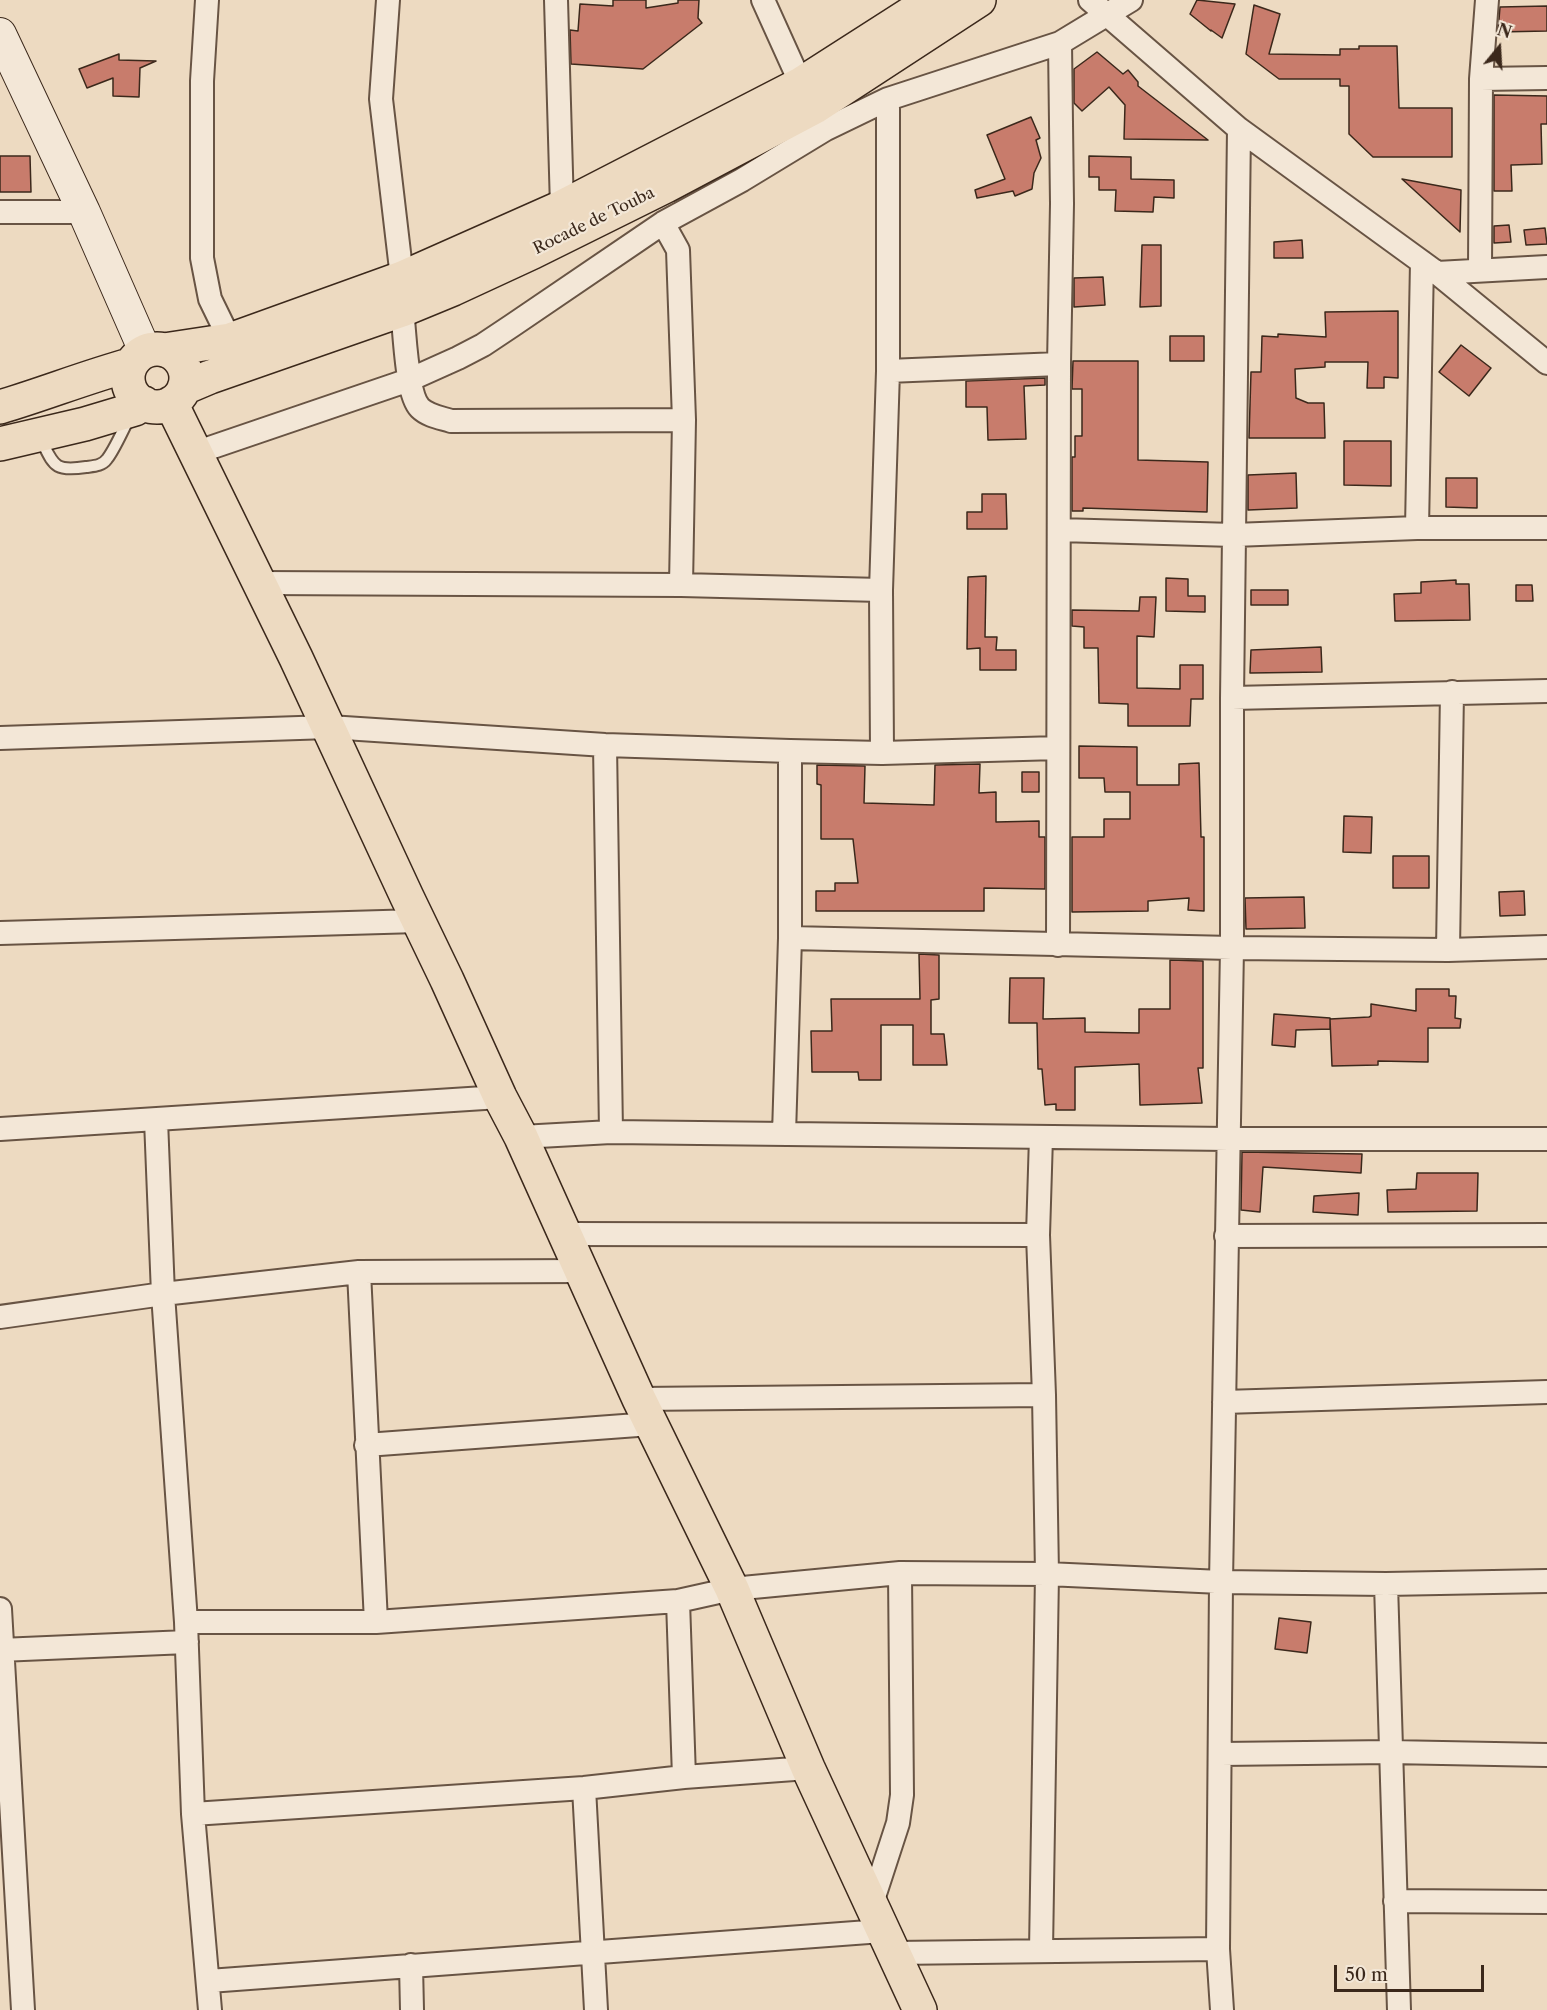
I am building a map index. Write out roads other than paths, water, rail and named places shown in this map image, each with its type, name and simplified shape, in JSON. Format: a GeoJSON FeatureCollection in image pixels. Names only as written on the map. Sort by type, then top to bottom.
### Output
{"type":"FeatureCollection","features":[{"type":"Feature","properties":{"kind":"main road","name":"Rocade de Touba"},"geometry":{"type":"LineString","coordinates":[[0,407],[147,355],[230,340],[402,278],[561,207],[814,107],[932,0]]}},
{"type":"Feature","properties":{"kind":"main road","name":"Rocade de Touba"},"geometry":{"type":"LineString","coordinates":[[0,444],[158,401],[210,377],[402,310],[453,289],[666,186],[814,107],[979,0]]}},
{"type":"Feature","properties":{"kind":"main road"},"geometry":{"type":"LineString","coordinates":[[0,34],[7,65],[84,212],[147,355]]}},
{"type":"Feature","properties":{"kind":"main road"},"geometry":{"type":"LineString","coordinates":[[158,401],[186,379],[180,361],[173,354],[147,355],[128,376],[129,387],[135,396],[158,401],[195,453],[260,583],[500,1097],[521,1137],[645,1411],[732,1588],[808,1767],[920,2010]]}},
{"type":"Feature","properties":{"kind":"street"},"geometry":{"type":"LineString","coordinates":[[207,0],[202,81],[202,258],[210,299],[230,340]]}},
{"type":"Feature","properties":{"kind":"street"},"geometry":{"type":"LineString","coordinates":[[388,0],[381,99],[402,278]]}},
{"type":"Feature","properties":{"kind":"street"},"geometry":{"type":"LineString","coordinates":[[556,0],[561,207]]}},
{"type":"Feature","properties":{"kind":"street"},"geometry":{"type":"LineString","coordinates":[[763,0],[814,107]]}},
{"type":"Feature","properties":{"kind":"street"},"geometry":{"type":"LineString","coordinates":[[1090,0],[1239,129],[1430,268],[1547,363]]}},
{"type":"Feature","properties":{"kind":"street"},"geometry":{"type":"LineString","coordinates":[[195,453],[410,380],[483,345],[663,223],[742,180],[814,107],[888,99],[1060,43],[1131,0]]}},
{"type":"Feature","properties":{"kind":"street"},"geometry":{"type":"LineString","coordinates":[[1480,270],[1481,79],[1487,0]]}},
{"type":"Feature","properties":{"kind":"street"},"geometry":{"type":"LineString","coordinates":[[1058,945],[1059,364],[1062,204],[1060,43]]}},
{"type":"Feature","properties":{"kind":"street"},"geometry":{"type":"LineString","coordinates":[[1481,79],[1547,78]]}},
{"type":"Feature","properties":{"kind":"street"},"geometry":{"type":"LineString","coordinates":[[882,753],[881,590],[888,371],[888,99]]}},
{"type":"Feature","properties":{"kind":"street"},"geometry":{"type":"LineString","coordinates":[[1221,2010],[1218,1949],[1221,1582],[1232,948],[1232,698],[1239,129]]}},
{"type":"Feature","properties":{"kind":"street"},"geometry":{"type":"LineString","coordinates":[[0,212],[84,212]]}},
{"type":"Feature","properties":{"kind":"street"},"geometry":{"type":"LineString","coordinates":[[663,223],[678,250],[684,420],[681,585]]}},
{"type":"Feature","properties":{"kind":"street"},"geometry":{"type":"LineString","coordinates":[[1430,268],[1480,270],[1547,267]]}},
{"type":"Feature","properties":{"kind":"street"},"geometry":{"type":"LineString","coordinates":[[1417,528],[1430,268]]}},
{"type":"Feature","properties":{"kind":"street"},"geometry":{"type":"LineString","coordinates":[[402,310],[413,394],[420,408],[434,416],[451,421],[684,420]]}},
{"type":"Feature","properties":{"kind":"street"},"geometry":{"type":"LineString","coordinates":[[888,371],[1059,364]]}},
{"type":"Feature","properties":{"kind":"street"},"geometry":{"type":"LineString","coordinates":[[0,393],[32,397]]}},
{"type":"Feature","properties":{"kind":"street"},"geometry":{"type":"LineString","coordinates":[[1059,530],[1234,535],[1417,528],[1547,528]]}},
{"type":"Feature","properties":{"kind":"street"},"geometry":{"type":"LineString","coordinates":[[260,583],[681,585],[881,590]]}},
{"type":"Feature","properties":{"kind":"street"},"geometry":{"type":"LineString","coordinates":[[1232,698],[1452,692],[1547,692]]}},
{"type":"Feature","properties":{"kind":"street"},"geometry":{"type":"LineString","coordinates":[[1448,950],[1452,692]]}},
{"type":"Feature","properties":{"kind":"street"},"geometry":{"type":"LineString","coordinates":[[0,738],[329,727],[605,746],[882,753],[1058,748]]}},
{"type":"Feature","properties":{"kind":"street"},"geometry":{"type":"LineString","coordinates":[[605,746],[611,1132]]}},
{"type":"Feature","properties":{"kind":"street"},"geometry":{"type":"LineString","coordinates":[[784,1134],[790,938],[790,751]]}},
{"type":"Feature","properties":{"kind":"street"},"geometry":{"type":"LineString","coordinates":[[0,933],[418,921]]}},
{"type":"Feature","properties":{"kind":"street"},"geometry":{"type":"LineString","coordinates":[[790,938],[1232,948],[1448,950],[1547,947]]}},
{"type":"Feature","properties":{"kind":"street"},"geometry":{"type":"LineString","coordinates":[[0,1129],[500,1097]]}},
{"type":"Feature","properties":{"kind":"street"},"geometry":{"type":"LineString","coordinates":[[156,1120],[163,1294],[187,1632],[194,1814],[210,2010]]}},
{"type":"Feature","properties":{"kind":"street"},"geometry":{"type":"LineString","coordinates":[[521,1137],[611,1132],[1229,1139],[1547,1139]]}},
{"type":"Feature","properties":{"kind":"street"},"geometry":{"type":"LineString","coordinates":[[1041,1137],[1038,1235],[1047,1574],[1041,1951]]}},
{"type":"Feature","properties":{"kind":"street"},"geometry":{"type":"LineString","coordinates":[[566,1234],[1038,1235]]}},
{"type":"Feature","properties":{"kind":"street"},"geometry":{"type":"LineString","coordinates":[[1226,1236],[1547,1235]]}},
{"type":"Feature","properties":{"kind":"street"},"geometry":{"type":"LineString","coordinates":[[0,1317],[163,1294],[359,1272],[582,1271]]}},
{"type":"Feature","properties":{"kind":"street"},"geometry":{"type":"LineString","coordinates":[[359,1272],[376,1622]]}},
{"type":"Feature","properties":{"kind":"street"},"geometry":{"type":"LineString","coordinates":[[1224,1402],[1547,1392]]}},
{"type":"Feature","properties":{"kind":"street"},"geometry":{"type":"LineString","coordinates":[[366,1445],[645,1411],[1044,1395]]}},
{"type":"Feature","properties":{"kind":"street"},"geometry":{"type":"LineString","coordinates":[[1,1650],[187,1632],[678,1602],[732,1588],[900,1573],[1047,1574],[1221,1582],[1386,1584],[1547,1581]]}},
{"type":"Feature","properties":{"kind":"street"},"geometry":{"type":"LineString","coordinates":[[883,1930],[902,1795],[900,1573]]}},
{"type":"Feature","properties":{"kind":"street"},"geometry":{"type":"LineString","coordinates":[[1386,1584],[1399,2010]]}},
{"type":"Feature","properties":{"kind":"street"},"geometry":{"type":"LineString","coordinates":[[678,1602],[684,1777]]}},
{"type":"Feature","properties":{"kind":"street"},"geometry":{"type":"LineString","coordinates":[[0,1609],[23,2010]]}},
{"type":"Feature","properties":{"kind":"street"},"geometry":{"type":"LineString","coordinates":[[1221,1754],[1390,1752],[1547,1755]]}},
{"type":"Feature","properties":{"kind":"street"},"geometry":{"type":"LineString","coordinates":[[194,1814],[584,1788],[808,1767]]}},
{"type":"Feature","properties":{"kind":"street"},"geometry":{"type":"LineString","coordinates":[[584,1788],[596,2010]]}},
{"type":"Feature","properties":{"kind":"street"},"geometry":{"type":"LineString","coordinates":[[1395,1901],[1547,1902]]}},
{"type":"Feature","properties":{"kind":"street"},"geometry":{"type":"LineString","coordinates":[[209,1981],[593,1954],[883,1930],[1041,1951],[1218,1949]]}},
{"type":"Feature","properties":{"kind":"street"},"geometry":{"type":"LineString","coordinates":[[411,1965],[412,2010]]}},
{"type":"Feature","properties":{"kind":"lane"},"geometry":{"type":"LineString","coordinates":[[38,435],[51,460],[57,466],[67,470],[102,465],[158,401]]}}]}
